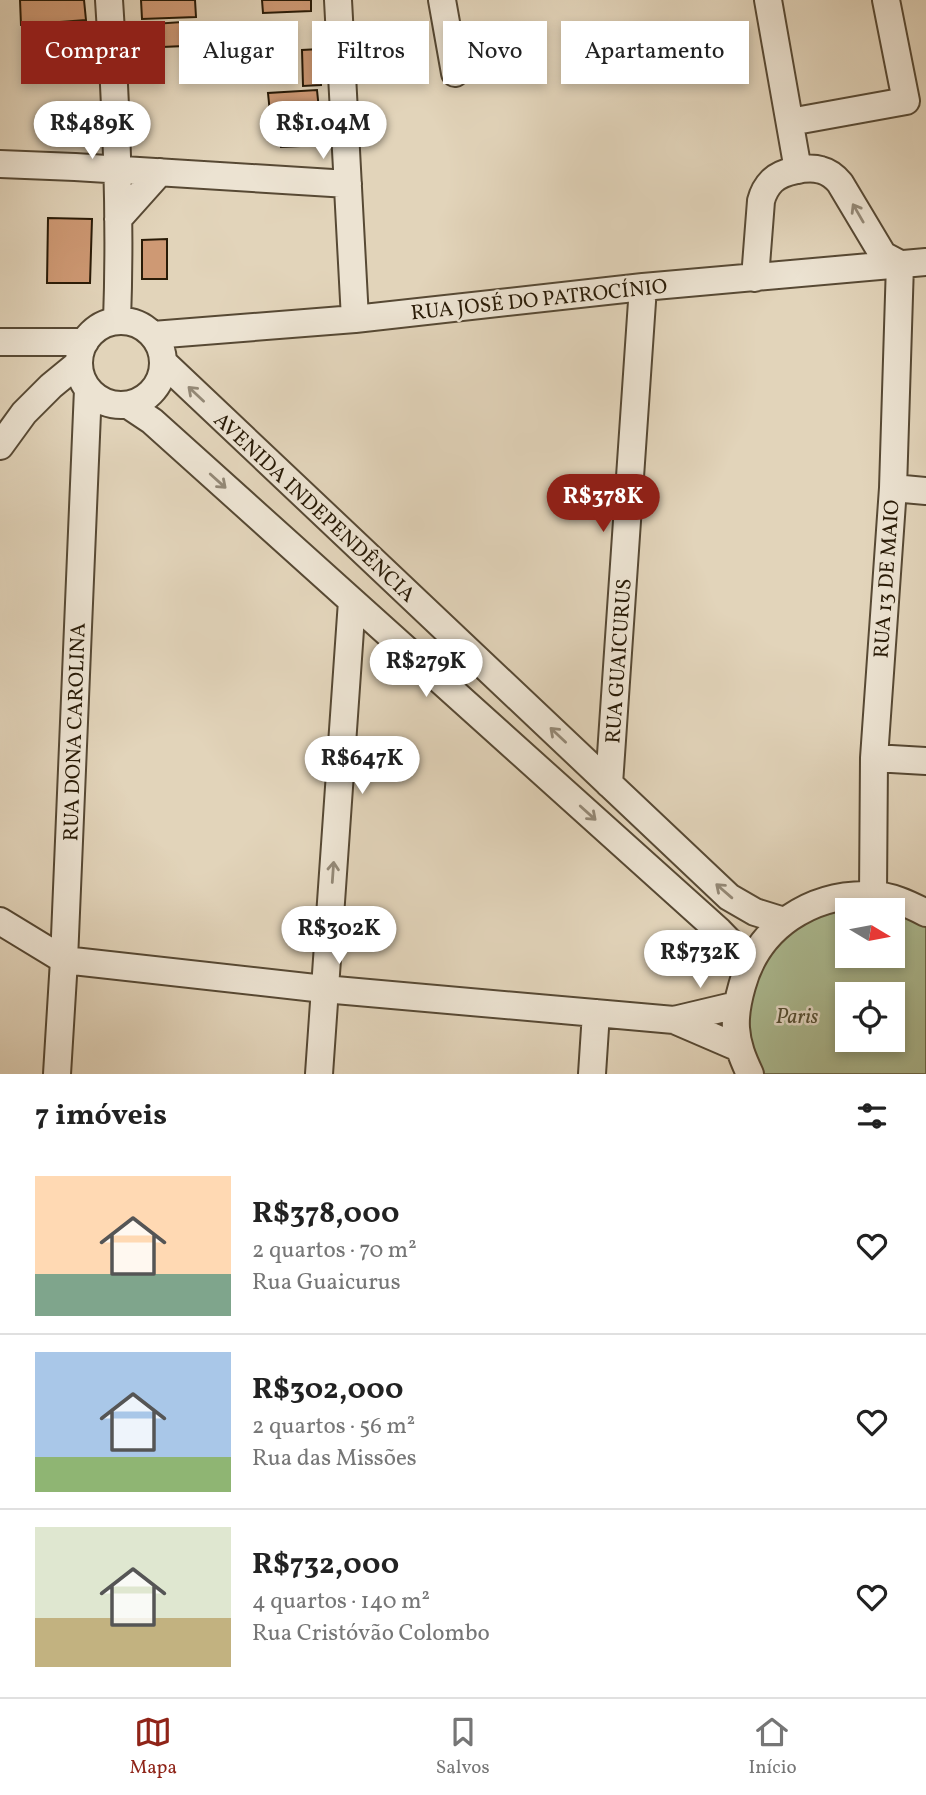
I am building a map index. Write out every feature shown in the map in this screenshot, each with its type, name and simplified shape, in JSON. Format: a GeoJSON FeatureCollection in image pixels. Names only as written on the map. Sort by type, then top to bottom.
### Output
{"type":"FeatureCollection","features":[{"type":"Feature","properties":{"kind":"street"},"geometry":{"type":"LineString","coordinates":[[109,0],[119,259],[117,321]]}},
{"type":"Feature","properties":{"kind":"street"},"geometry":{"type":"LineString","coordinates":[[338,0],[355,319]]}},
{"type":"Feature","properties":{"kind":"street"},"geometry":{"type":"LineString","coordinates":[[442,0],[445,21]]}},
{"type":"Feature","properties":{"kind":"street"},"geometry":{"type":"LineString","coordinates":[[768,0],[798,170]]}},
{"type":"Feature","properties":{"kind":"street"},"geometry":{"type":"LineString","coordinates":[[790,122],[906,101],[886,0]]}},
{"type":"Feature","properties":{"kind":"street"},"geometry":{"type":"LineString","coordinates":[[0,164],[348,184]]}},
{"type":"Feature","properties":{"kind":"street"},"geometry":{"type":"LineString","coordinates":[[755,278],[763,194],[778,176],[798,170],[820,170],[834,176],[883,255],[913,263]]}},
{"type":"Feature","properties":{"kind":"street"},"geometry":{"type":"LineString","coordinates":[[118,219],[160,172]]}},
{"type":"Feature","properties":{"kind":"street","name":"RUA JOSÉ DO PATROCÍNIO"},"geometry":{"type":"LineString","coordinates":[[153,335],[355,319],[913,263]]}},
{"type":"Feature","properties":{"kind":"street","name":"RUA 13 DE MAIO"},"geometry":{"type":"LineString","coordinates":[[873,895],[874,758],[893,488],[913,263]]}},
{"type":"Feature","properties":{"kind":"street","name":"RUA GUAICURUS"},"geometry":{"type":"LineString","coordinates":[[609,784],[643,288]]}},
{"type":"Feature","properties":{"kind":"street"},"geometry":{"type":"LineString","coordinates":[[0,446],[24,413],[82,353],[99,328],[108,323],[117,321],[136,324],[153,335],[161,348],[164,363],[161,378],[153,391],[142,401],[117,406],[106,403],[88,389],[81,377],[82,353]]}},
{"type":"Feature","properties":{"kind":"street"},"geometry":{"type":"LineString","coordinates":[[0,342],[82,353]]}},
{"type":"Feature","properties":{"kind":"street","name":"AVENIDA INDEPENDÊNCIA"},"geometry":{"type":"LineString","coordinates":[[164,363],[729,897],[755,912],[784,922]]}},
{"type":"Feature","properties":{"kind":"street","name":"RUA DONA CAROLINA"},"geometry":{"type":"LineString","coordinates":[[57,1074],[88,389]]}},
{"type":"Feature","properties":{"kind":"street","name":"AVENIDA INDEPENDÊNCIA"},"geometry":{"type":"LineString","coordinates":[[128,405],[152,421],[709,922],[750,963]]}},
{"type":"Feature","properties":{"kind":"street"},"geometry":{"type":"LineString","coordinates":[[893,488],[926,491]]}},
{"type":"Feature","properties":{"kind":"street"},"geometry":{"type":"LineString","coordinates":[[319,1074],[352,601]]}},
{"type":"Feature","properties":{"kind":"street"},"geometry":{"type":"LineString","coordinates":[[874,758],[926,761]]}},
{"type":"Feature","properties":{"kind":"street"},"geometry":{"type":"LineString","coordinates":[[750,1074],[739,1048],[737,1006],[746,970],[762,944],[784,922],[810,905],[841,896],[873,895],[905,902],[926,914]]}},
{"type":"Feature","properties":{"kind":"street"},"geometry":{"type":"LineString","coordinates":[[0,921],[64,960],[324,989],[674,1020],[737,1006]]}},
{"type":"Feature","properties":{"kind":"street"},"geometry":{"type":"LineString","coordinates":[[592,1074],[596,1013]]}},
{"type":"Feature","properties":{"kind":"street"},"geometry":{"type":"LineString","coordinates":[[674,1020],[739,1048]]}},
{"type":"Feature","properties":{"kind":"green space","name":"Paris"},"geometry":{"type":"Polygon","coordinates":[[[835,912],[835,968],[905,968],[905,914],[926,922],[926,1074],[763,1074],[752,1051],[747,1013],[755,975],[775,943],[804,918],[835,912]]]}},
{"type":"Feature","properties":{"kind":"building"},"geometry":{"type":"Polygon","coordinates":[[[20,0],[84,0],[86,20],[21,21],[21,25],[20,0]]]}},
{"type":"Feature","properties":{"kind":"building"},"geometry":{"type":"Polygon","coordinates":[[[141,0],[195,0],[196,17],[142,19],[141,0]]]}},
{"type":"Feature","properties":{"kind":"building"},"geometry":{"type":"Polygon","coordinates":[[[262,0],[311,0],[311,11],[263,13],[262,0]]]}},
{"type":"Feature","properties":{"kind":"building"},"geometry":{"type":"Polygon","coordinates":[[[179,22],[179,46],[165,47],[165,23],[179,22]]]}},
{"type":"Feature","properties":{"kind":"building"},"geometry":{"type":"Polygon","coordinates":[[[312,49],[312,84],[321,85],[303,86],[302,50],[312,49]]]}},
{"type":"Feature","properties":{"kind":"building"},"geometry":{"type":"Polygon","coordinates":[[[317,90],[319,110],[270,113],[268,93],[317,90]]]}},
{"type":"Feature","properties":{"kind":"building"},"geometry":{"type":"Polygon","coordinates":[[[320,122],[321,145],[281,147],[280,123],[320,122]]]}},
{"type":"Feature","properties":{"kind":"building"},"geometry":{"type":"Polygon","coordinates":[[[48,218],[92,219],[90,283],[47,283],[48,218]]]}},
{"type":"Feature","properties":{"kind":"building"},"geometry":{"type":"Polygon","coordinates":[[[167,239],[167,279],[142,279],[142,240],[167,239]]]}}]}
